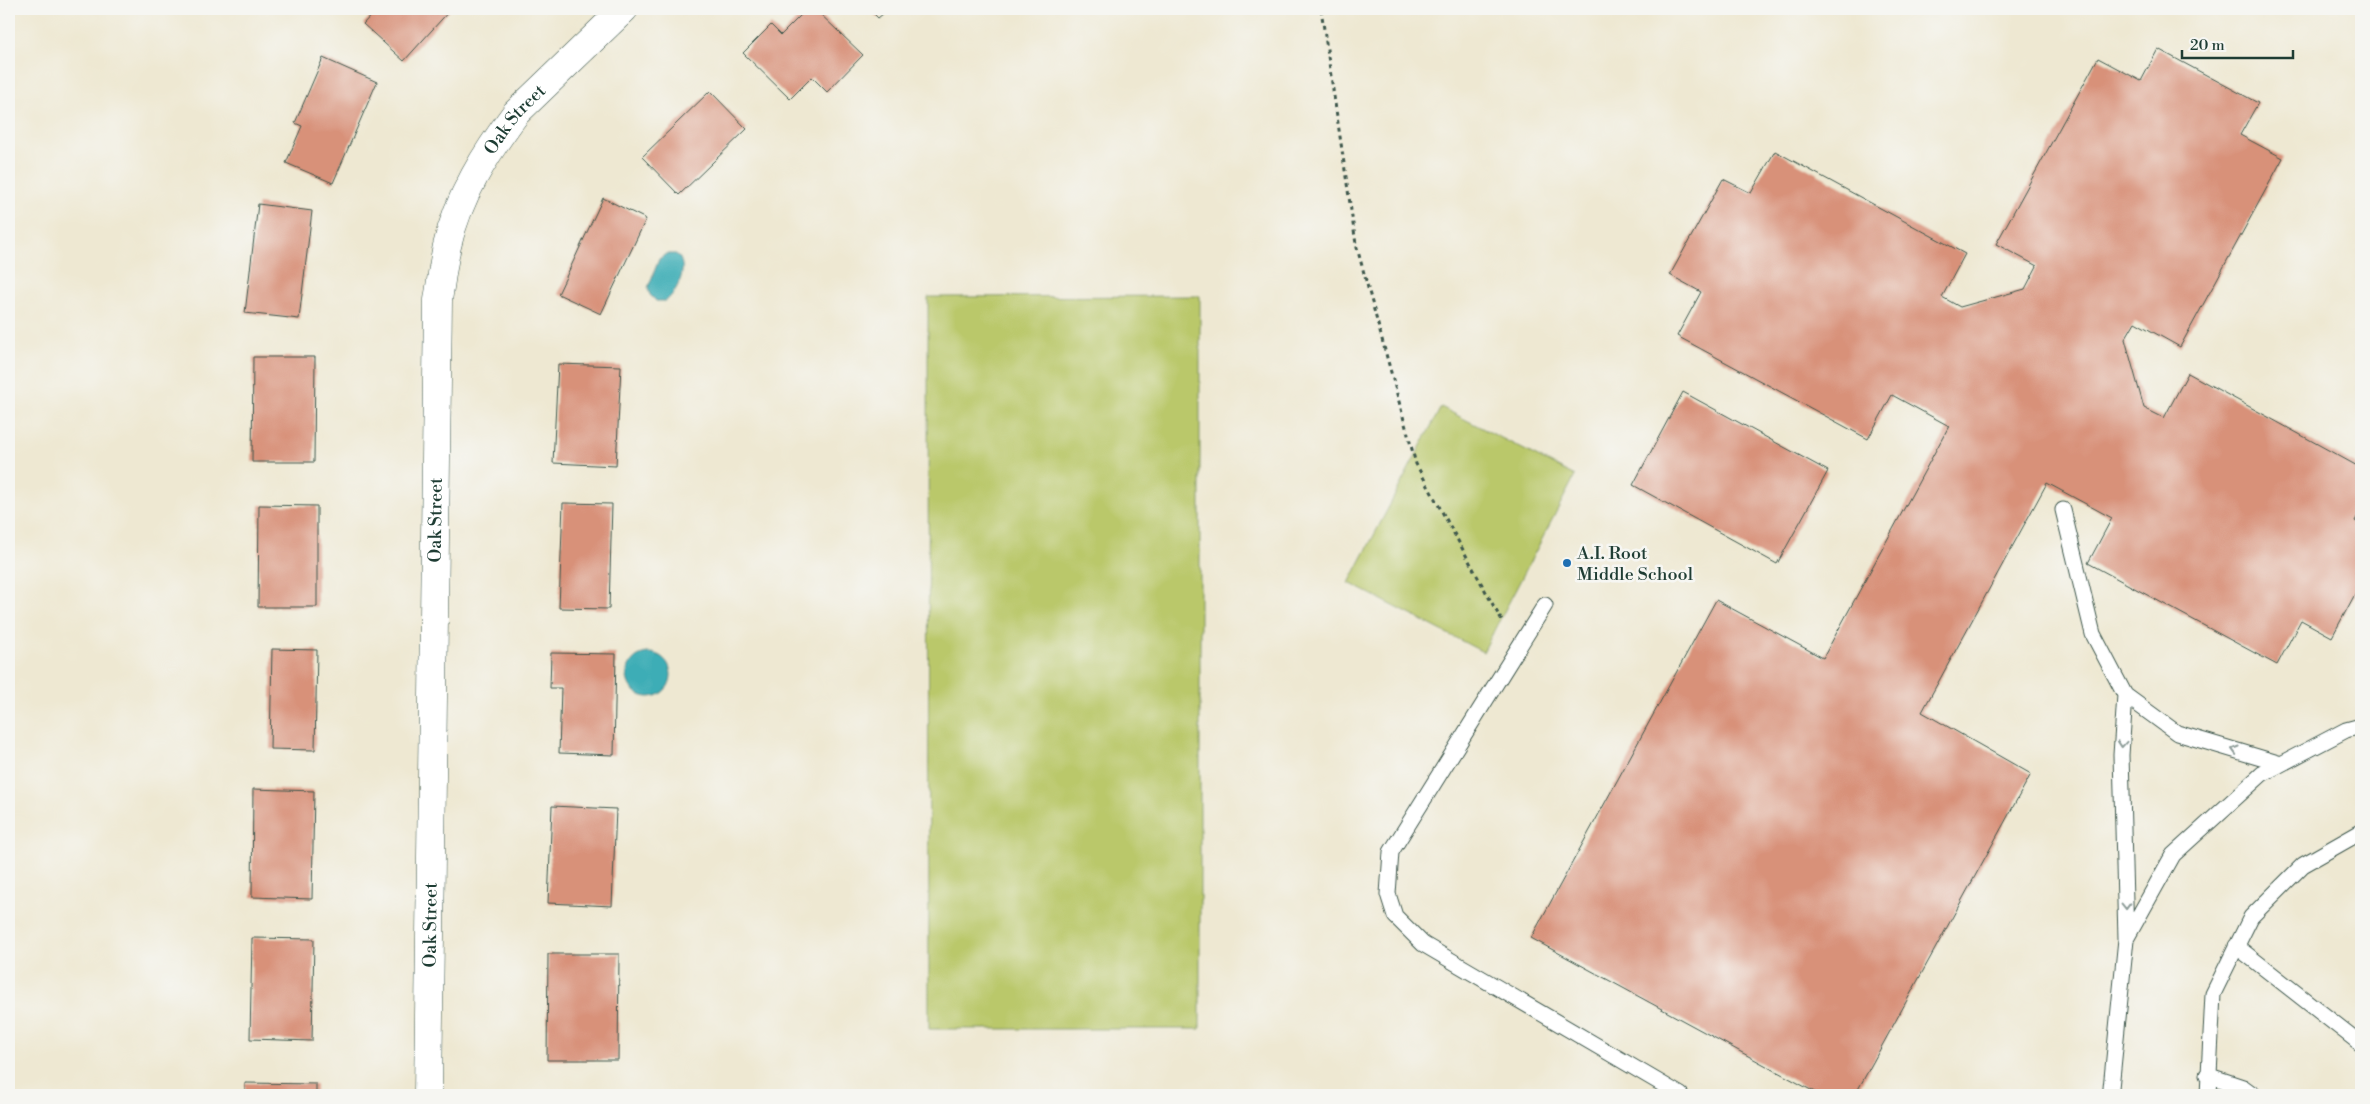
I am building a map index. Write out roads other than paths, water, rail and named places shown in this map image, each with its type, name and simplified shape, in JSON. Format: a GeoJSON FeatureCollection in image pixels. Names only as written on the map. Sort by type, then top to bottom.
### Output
{"type":"FeatureCollection","features":[{"type":"Feature","properties":{"kind":"street","name":"Oak Street"},"geometry":{"type":"LineString","coordinates":[[428,1095],[438,300],[447,245],[463,198],[486,154],[510,120],[624,9]]}},
{"type":"Feature","properties":{"kind":"lane"},"geometry":{"type":"LineString","coordinates":[[2063,510],[2093,634],[2125,695],[2177,733],[2281,764]]}},
{"type":"Feature","properties":{"kind":"lane"},"geometry":{"type":"LineString","coordinates":[[1545,605],[1390,852],[1388,894],[1395,916],[1423,944],[1681,1095]]}},
{"type":"Feature","properties":{"kind":"lane"},"geometry":{"type":"LineString","coordinates":[[2112,1095],[2111,1088],[2126,940],[2121,754],[2125,695]]}},
{"type":"Feature","properties":{"kind":"lane"},"geometry":{"type":"LineString","coordinates":[[2126,940],[2173,855],[2262,774],[2346,730],[2361,726]]}},
{"type":"Feature","properties":{"kind":"lane"},"geometry":{"type":"LineString","coordinates":[[2208,1095],[2207,1075],[2213,994],[2251,916],[2303,865],[2361,832]]}},
{"type":"Feature","properties":{"kind":"lane"},"geometry":{"type":"LineString","coordinates":[[2236,946],[2361,1044]]}},
{"type":"Feature","properties":{"kind":"lane"},"geometry":{"type":"LineString","coordinates":[[2207,1075],[2243,1087],[2254,1095]]}},
{"type":"Feature","properties":{"kind":"water"},"geometry":{"type":"Polygon","coordinates":[[[666,254],[676,254],[680,259],[682,265],[681,278],[675,291],[666,301],[656,301],[650,295],[648,288],[659,259],[666,254]]]}},
{"type":"Feature","properties":{"kind":"water"},"geometry":{"type":"Polygon","coordinates":[[[649,653],[661,657],[667,663],[671,675],[667,687],[661,693],[649,697],[637,693],[631,687],[627,675],[631,663],[637,657],[649,653]]]}},
{"type":"Feature","properties":{"kind":"place","name":"A.I. Root Middle School"},"geometry":{"type":"Point","coordinates":[1567,563]}}]}
